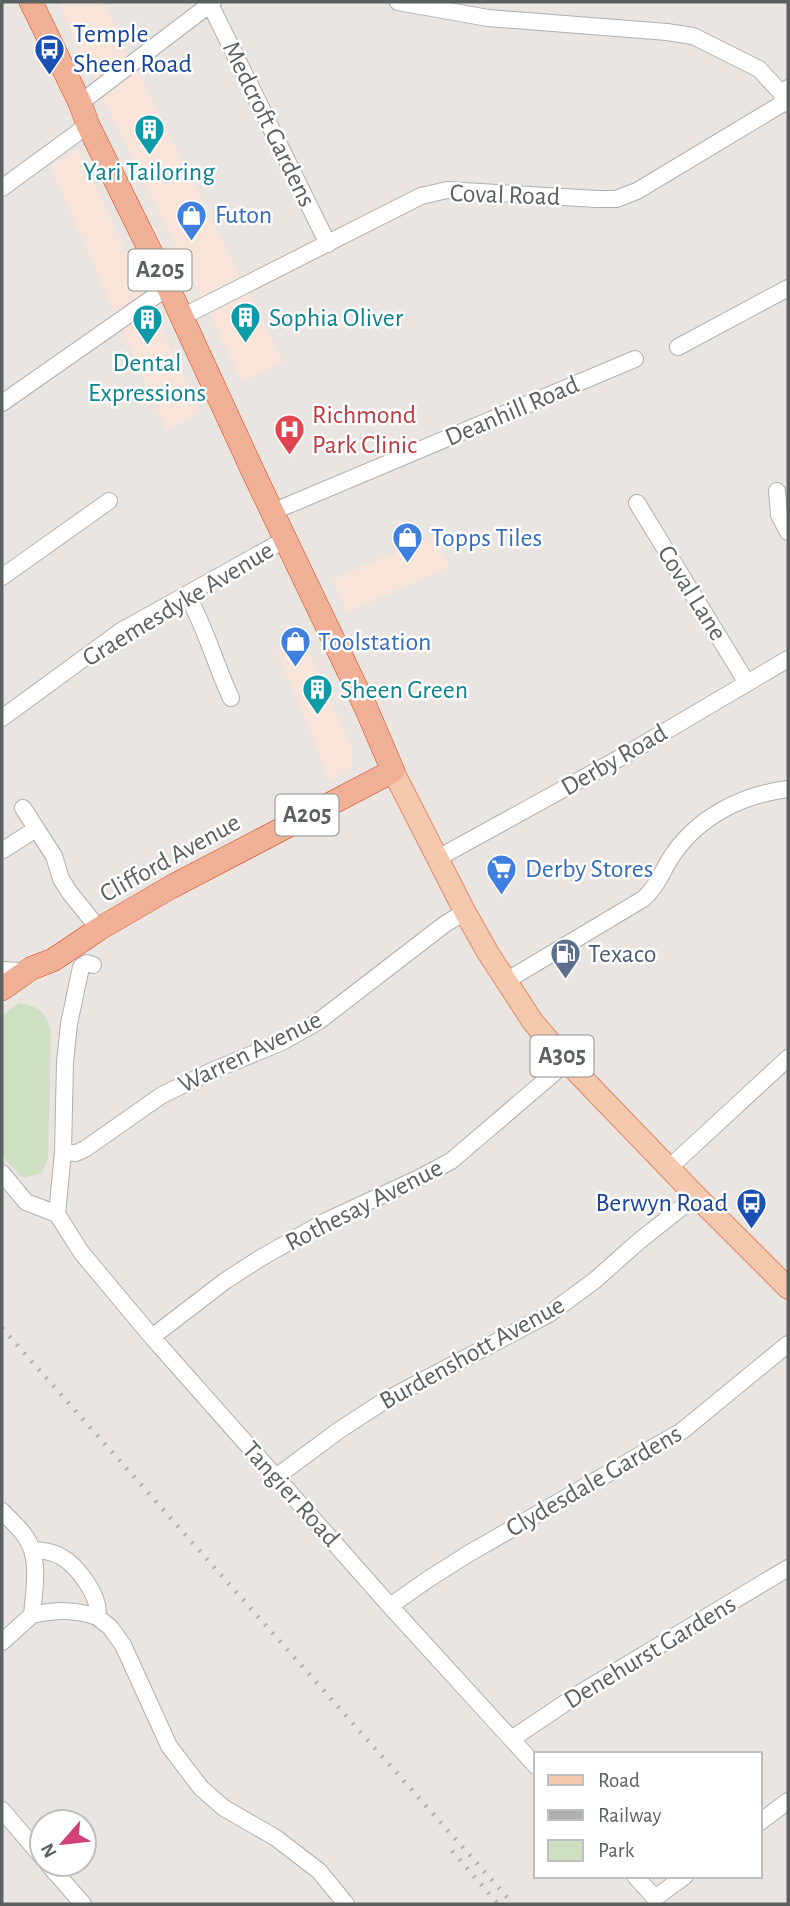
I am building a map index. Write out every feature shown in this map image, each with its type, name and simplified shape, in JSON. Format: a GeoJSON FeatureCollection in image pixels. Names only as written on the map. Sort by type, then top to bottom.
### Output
{"type":"FeatureCollection","features":[{"type":"Feature","properties":{"kind":"highway","name":"A205"},"geometry":{"type":"LineString","coordinates":[[31,2],[168,287],[393,771]]}},
{"type":"Feature","properties":{"kind":"highway","name":"Clifford Avenue"},"geometry":{"type":"LineString","coordinates":[[2,1003],[38,976],[53,960],[99,929],[221,859],[393,771]]}},
{"type":"Feature","properties":{"kind":"highway","name":"Clifford Avenue"},"geometry":{"type":"LineString","coordinates":[[2,989],[13,972],[53,960]]}},
{"type":"Feature","properties":{"kind":"main road","name":"A305"},"geometry":{"type":"LineString","coordinates":[[393,771],[465,912],[533,1022],[696,1196],[788,1288]]}},
{"type":"Feature","properties":{"kind":"street"},"geometry":{"type":"LineString","coordinates":[[398,2],[489,10],[693,36],[759,69],[787,96]]}},
{"type":"Feature","properties":{"kind":"street"},"geometry":{"type":"LineString","coordinates":[[80,103],[211,3]]}},
{"type":"Feature","properties":{"kind":"street","name":"Medcroft Gardens"},"geometry":{"type":"LineString","coordinates":[[211,3],[328,244]]}},
{"type":"Feature","properties":{"kind":"street","name":"Coval Road"},"geometry":{"type":"LineString","coordinates":[[182,317],[421,196],[447,190],[616,199],[638,191],[780,105],[787,96]]}},
{"type":"Feature","properties":{"kind":"street"},"geometry":{"type":"LineString","coordinates":[[2,188],[88,125]]}},
{"type":"Feature","properties":{"kind":"street"},"geometry":{"type":"LineString","coordinates":[[2,403],[168,287]]}},
{"type":"Feature","properties":{"kind":"street"},"geometry":{"type":"LineString","coordinates":[[678,347],[788,288]]}},
{"type":"Feature","properties":{"kind":"street","name":"Deanhill Road"},"geometry":{"type":"LineString","coordinates":[[272,512],[635,359]]}},
{"type":"Feature","properties":{"kind":"street"},"geometry":{"type":"LineString","coordinates":[[777,491],[779,515],[788,532]]}},
{"type":"Feature","properties":{"kind":"street"},"geometry":{"type":"LineString","coordinates":[[2,576],[109,501]]}},
{"type":"Feature","properties":{"kind":"street","name":"Coval Lane"},"geometry":{"type":"LineString","coordinates":[[637,503],[747,682]]}},
{"type":"Feature","properties":{"kind":"street","name":"Graemesdyke Avenue"},"geometry":{"type":"LineString","coordinates":[[2,718],[121,631],[286,539]]}},
{"type":"Feature","properties":{"kind":"street"},"geometry":{"type":"LineString","coordinates":[[187,595],[200,618],[218,671],[231,698]]}},
{"type":"Feature","properties":{"kind":"street","name":"Derby Road"},"geometry":{"type":"LineString","coordinates":[[438,858],[615,760],[788,659]]}},
{"type":"Feature","properties":{"kind":"street"},"geometry":{"type":"LineString","coordinates":[[506,981],[643,899],[653,890],[688,835],[717,813],[749,797],[788,789]]}},
{"type":"Feature","properties":{"kind":"street"},"geometry":{"type":"LineString","coordinates":[[23,808],[54,856],[61,879],[99,929]]}},
{"type":"Feature","properties":{"kind":"street"},"geometry":{"type":"LineString","coordinates":[[3,850],[36,829]]}},
{"type":"Feature","properties":{"kind":"street","name":"Warren Avenue"},"geometry":{"type":"LineString","coordinates":[[63,1152],[76,1153],[85,1149],[162,1095],[282,1042],[319,1021],[445,923],[465,912]]}},
{"type":"Feature","properties":{"kind":"street"},"geometry":{"type":"LineString","coordinates":[[2,1173],[26,1202],[57,1214],[69,1024],[81,967],[84,964],[93,965]]}},
{"type":"Feature","properties":{"kind":"street"},"geometry":{"type":"LineString","coordinates":[[670,1167],[788,1058]]}},
{"type":"Feature","properties":{"kind":"street","name":"Rothesay Avenue"},"geometry":{"type":"LineString","coordinates":[[152,1338],[225,1281],[259,1259],[324,1222],[451,1161],[568,1062]]}},
{"type":"Feature","properties":{"kind":"street","name":"Burdenshott Avenue"},"geometry":{"type":"LineString","coordinates":[[276,1477],[384,1401],[550,1314],[696,1196]]}},
{"type":"Feature","properties":{"kind":"street","name":"Tangier Road"},"geometry":{"type":"LineString","coordinates":[[57,1214],[81,1252],[152,1338],[534,1764]]}},
{"type":"Feature","properties":{"kind":"street","name":"Clydesdale Gardens"},"geometry":{"type":"LineString","coordinates":[[390,1606],[468,1554],[682,1431],[788,1344]]}},
{"type":"Feature","properties":{"kind":"street"},"geometry":{"type":"LineString","coordinates":[[2,1511],[25,1536],[33,1550],[35,1572],[32,1615]]}},
{"type":"Feature","properties":{"kind":"street"},"geometry":{"type":"LineString","coordinates":[[33,1550],[60,1556],[79,1573],[98,1603],[97,1617]]}},
{"type":"Feature","properties":{"kind":"street","name":"Denehurst Gardens"},"geometry":{"type":"LineString","coordinates":[[513,1738],[580,1693],[788,1567]]}},
{"type":"Feature","properties":{"kind":"street"},"geometry":{"type":"LineString","coordinates":[[2,1642],[32,1615],[71,1610],[97,1617],[110,1627],[123,1644],[169,1746],[201,1788],[224,1808],[276,1838],[319,1871],[346,1904]]}},
{"type":"Feature","properties":{"kind":"street"},"geometry":{"type":"LineString","coordinates":[[762,1820],[788,1801]]}},
{"type":"Feature","properties":{"kind":"street"},"geometry":{"type":"LineString","coordinates":[[2,1810],[28,1841]]}},
{"type":"Feature","properties":{"kind":"street"},"geometry":{"type":"LineString","coordinates":[[60,1878],[83,1904]]}},
{"type":"Feature","properties":{"kind":"street"},"geometry":{"type":"LineString","coordinates":[[637,1878],[655,1898],[682,1878]]}},
{"type":"Feature","properties":{"kind":"shaded area"},"geometry":{"type":"Polygon","coordinates":[[[58,2],[103,2],[283,362],[243,382],[58,2]]]}},
{"type":"Feature","properties":{"kind":"shaded area"},"geometry":{"type":"Polygon","coordinates":[[[78,149],[200,412],[167,431],[51,167],[78,149]]]}},
{"type":"Feature","properties":{"kind":"shaded area","name":"Topps Tiles"},"geometry":{"type":"Polygon","coordinates":[[[435,534],[449,567],[347,612],[333,580],[435,534]]]}},
{"type":"Feature","properties":{"kind":"shaded area"},"geometry":{"type":"Polygon","coordinates":[[[301,639],[352,747],[352,765],[330,782],[277,654],[301,639]]]}},
{"type":"Feature","properties":{"kind":"green space"},"geometry":{"type":"Polygon","coordinates":[[[19,1003],[40,1011],[51,1031],[48,1158],[42,1173],[22,1178],[2,1155],[2,1016],[19,1003]]]}},
{"type":"Feature","properties":{"kind":"railway"},"geometry":{"type":"LineString","coordinates":[[2,1328],[513,1904]]}},
{"type":"Feature","properties":{"kind":"railway"},"geometry":{"type":"LineString","coordinates":[[452,1851],[498,1904]]}},
{"type":"Feature","properties":{"kind":"place","name":"Temple Sheen Road"},"geometry":{"type":"Point","coordinates":[50,76]}},
{"type":"Feature","properties":{"kind":"place","name":"Yari Tailoring"},"geometry":{"type":"Point","coordinates":[149,156]}},
{"type":"Feature","properties":{"kind":"place","name":"Futon"},"geometry":{"type":"Point","coordinates":[192,242]}},
{"type":"Feature","properties":{"kind":"place","name":"Sophia Oliver"},"geometry":{"type":"Point","coordinates":[246,345]}},
{"type":"Feature","properties":{"kind":"place","name":"Dental Expressions"},"geometry":{"type":"Point","coordinates":[147,347]}},
{"type":"Feature","properties":{"kind":"place","name":"Richmond Park Clinic"},"geometry":{"type":"Point","coordinates":[289,457]}},
{"type":"Feature","properties":{"kind":"place","name":"Topps Tiles"},"geometry":{"type":"Point","coordinates":[408,565]}},
{"type":"Feature","properties":{"kind":"place","name":"Toolstation"},"geometry":{"type":"Point","coordinates":[295,669]}},
{"type":"Feature","properties":{"kind":"place","name":"Sheen Green"},"geometry":{"type":"Point","coordinates":[317,717]}},
{"type":"Feature","properties":{"kind":"place","name":"Derby Stores"},"geometry":{"type":"Point","coordinates":[502,896]}},
{"type":"Feature","properties":{"kind":"place","name":"Texaco"},"geometry":{"type":"Point","coordinates":[565,981]}},
{"type":"Feature","properties":{"kind":"place","name":"Berwyn Road"},"geometry":{"type":"Point","coordinates":[751,1230]}}]}
